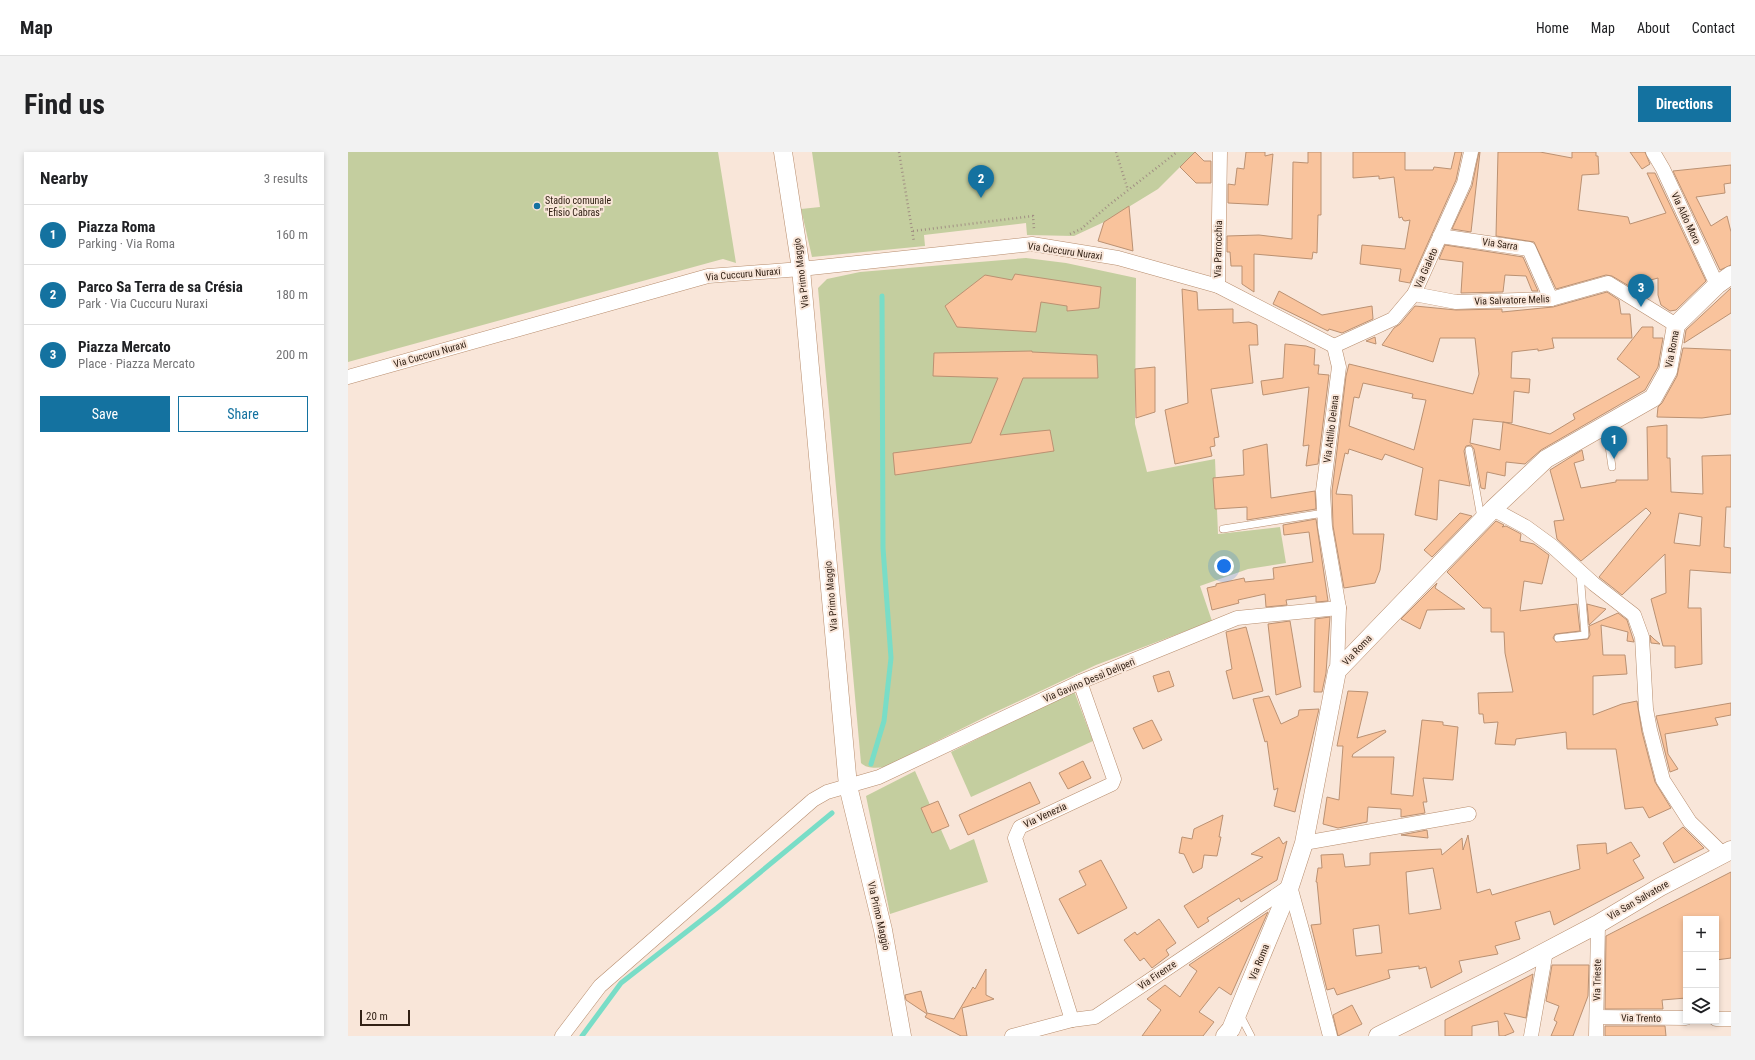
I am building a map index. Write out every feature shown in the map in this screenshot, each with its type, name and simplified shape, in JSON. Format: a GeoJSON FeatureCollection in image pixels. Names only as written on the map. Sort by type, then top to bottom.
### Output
{"type":"FeatureCollection","features":[{"type":"Feature","properties":{"kind":"street","name":"Via Primo Maggio"},"geometry":{"type":"LineString","coordinates":[[783,152],[801,269],[848,786],[883,930],[902,1036]]}},
{"type":"Feature","properties":{"kind":"street","name":"Via Parrocchia"},"geometry":{"type":"LineString","coordinates":[[1220,152],[1218,286],[1334,346]]}},
{"type":"Feature","properties":{"kind":"street","name":"Via Gialeto"},"geometry":{"type":"LineString","coordinates":[[1334,346],[1393,319],[1414,294],[1464,183],[1471,152]]}},
{"type":"Feature","properties":{"kind":"street","name":"Via Aldo Moro"},"geometry":{"type":"LineString","coordinates":[[1653,152],[1664,168],[1724,280]]}},
{"type":"Feature","properties":{"kind":"street","name":"Via Sarra"},"geometry":{"type":"LineString","coordinates":[[1440,236],[1529,249],[1550,299]]}},
{"type":"Feature","properties":{"kind":"street","name":"Via Cuccuru Nuraxi"},"geometry":{"type":"LineString","coordinates":[[348,377],[708,276],[801,269],[1032,244],[1118,258],[1218,286]]}},
{"type":"Feature","properties":{"kind":"street","name":"Via Roma"},"geometry":{"type":"LineString","coordinates":[[1225,1036],[1231,1029],[1290,886],[1304,843],[1337,671],[1488,515],[1546,459],[1653,398],[1668,371],[1676,325],[1724,280]]}},
{"type":"Feature","properties":{"kind":"street","name":"Via Salvatore Melis"},"geometry":{"type":"LineString","coordinates":[[1414,294],[1456,302],[1550,299],[1608,283],[1676,325]]}},
{"type":"Feature","properties":{"kind":"street","name":"Via Attilio Deiana"},"geometry":{"type":"LineString","coordinates":[[1334,346],[1339,367],[1322,492],[1325,527],[1339,608],[1337,671]]}},
{"type":"Feature","properties":{"kind":"street"},"geometry":{"type":"LineString","coordinates":[[1488,515],[1526,527],[1552,546],[1594,584],[1634,615],[1638,622],[1642,637],[1646,709],[1663,780],[1690,822],[1727,852]]}},
{"type":"Feature","properties":{"kind":"street","name":"Via Gavino Dessì Deliperi"},"geometry":{"type":"LineString","coordinates":[[562,1036],[600,986],[813,800],[827,792],[879,778],[1080,682],[1237,618],[1339,608]]}},
{"type":"Feature","properties":{"kind":"street","name":"Via Venezia"},"geometry":{"type":"LineString","coordinates":[[1072,1020],[1015,838],[1020,827],[1112,784],[1114,779],[1080,682]]}},
{"type":"Feature","properties":{"kind":"street"},"geometry":{"type":"LineString","coordinates":[[1304,843],[1469,814]]}},
{"type":"Feature","properties":{"kind":"street","name":"Via San Salvatore"},"geometry":{"type":"LineString","coordinates":[[1378,1036],[1598,924],[1660,887],[1727,852]]}},
{"type":"Feature","properties":{"kind":"street"},"geometry":{"type":"LineString","coordinates":[[1290,886],[1330,1036]]}},
{"type":"Feature","properties":{"kind":"street","name":"Via Firenze"},"geometry":{"type":"LineString","coordinates":[[1012,1036],[1072,1020],[1095,1017],[1290,886]]}},
{"type":"Feature","properties":{"kind":"street","name":"Via Trieste"},"geometry":{"type":"LineString","coordinates":[[1596,1036],[1598,924]]}},
{"type":"Feature","properties":{"kind":"street"},"geometry":{"type":"LineString","coordinates":[[1530,1036],[1546,951]]}},
{"type":"Feature","properties":{"kind":"street","name":"Via Trento"},"geometry":{"type":"LineString","coordinates":[[1597,1017],[1683,1018]]}},
{"type":"Feature","properties":{"kind":"street"},"geometry":{"type":"LineString","coordinates":[[1719,1019],[1731,1019]]}},
{"type":"Feature","properties":{"kind":"lane"},"geometry":{"type":"LineString","coordinates":[[1606,425],[1612,467]]}},
{"type":"Feature","properties":{"kind":"lane"},"geometry":{"type":"LineString","coordinates":[[1469,450],[1488,515]]}},
{"type":"Feature","properties":{"kind":"lane"},"geometry":{"type":"LineString","coordinates":[[1223,529],[1324,513]]}},
{"type":"Feature","properties":{"kind":"lane"},"geometry":{"type":"LineString","coordinates":[[1558,638],[1585,635],[1580,571]]}},
{"type":"Feature","properties":{"kind":"lane"},"geometry":{"type":"LineString","coordinates":[[1238,1012],[1251,1036]]}},
{"type":"Feature","properties":{"kind":"path"},"geometry":{"type":"LineString","coordinates":[[899,152],[916,256]]}},
{"type":"Feature","properties":{"kind":"path"},"geometry":{"type":"LineString","coordinates":[[1116,152],[1128,190]]}},
{"type":"Feature","properties":{"kind":"path"},"geometry":{"type":"LineString","coordinates":[[1066,233],[1071,234],[1081,229],[1177,152]]}},
{"type":"Feature","properties":{"kind":"path"},"geometry":{"type":"LineString","coordinates":[[913,231],[1033,216],[1035,230]]}},
{"type":"Feature","properties":{"kind":"green space","name":"Stadio comunale \"Efisio Cabras\""},"geometry":{"type":"Polygon","coordinates":[[[348,152],[718,152],[736,263],[723,259],[719,260],[348,362],[348,152]]]}},
{"type":"Feature","properties":{"kind":"green space"},"geometry":{"type":"Polygon","coordinates":[[[812,152],[1195,152],[1158,189],[1104,222],[1074,236],[1027,235],[1026,223],[924,235],[925,246],[812,257],[801,209],[820,207],[812,152]]]}},
{"type":"Feature","properties":{"kind":"green space"},"geometry":{"type":"Polygon","coordinates":[[[1026,258],[1066,263],[1136,278],[1135,424],[1147,472],[1215,459],[1218,534],[1280,527],[1286,563],[1248,569],[1200,586],[1212,621],[1096,665],[989,715],[885,767],[869,767],[861,763],[818,288],[827,279],[860,272],[1026,258]]]}},
{"type":"Feature","properties":{"kind":"green space"},"geometry":{"type":"Polygon","coordinates":[[[1074,691],[1093,741],[971,797],[951,752],[1074,691]]]}},
{"type":"Feature","properties":{"kind":"green space"},"geometry":{"type":"Polygon","coordinates":[[[915,771],[950,850],[974,839],[988,882],[890,914],[866,796],[915,771]]]}},
{"type":"Feature","properties":{"kind":"building"},"geometry":{"type":"Polygon","coordinates":[[[1195,152],[1204,161],[1211,161],[1211,183],[1196,183],[1180,167],[1195,152]]]}},
{"type":"Feature","properties":{"kind":"building"},"geometry":{"type":"Polygon","coordinates":[[[1246,152],[1265,152],[1265,156],[1273,154],[1268,205],[1228,203],[1228,184],[1235,185],[1237,168],[1244,169],[1246,152]]]}},
{"type":"Feature","properties":{"kind":"building"},"geometry":{"type":"Polygon","coordinates":[[[1308,152],[1321,152],[1321,215],[1318,215],[1317,253],[1313,252],[1312,259],[1254,254],[1254,292],[1242,284],[1242,266],[1231,266],[1230,252],[1227,252],[1227,236],[1259,235],[1292,239],[1293,162],[1308,163],[1308,152]]]}},
{"type":"Feature","properties":{"kind":"building"},"geometry":{"type":"Polygon","coordinates":[[[1353,152],[1405,152],[1405,170],[1433,170],[1434,167],[1451,169],[1455,152],[1462,152],[1456,180],[1410,283],[1399,281],[1401,269],[1360,264],[1362,245],[1405,249],[1410,220],[1405,221],[1402,217],[1399,218],[1394,177],[1379,179],[1379,176],[1353,178],[1353,152]]]}},
{"type":"Feature","properties":{"kind":"building"},"geometry":{"type":"Polygon","coordinates":[[[1479,152],[1471,232],[1452,229],[1472,186],[1479,152]]]}},
{"type":"Feature","properties":{"kind":"building"},"geometry":{"type":"Polygon","coordinates":[[[1498,152],[1540,152],[1572,158],[1572,152],[1596,152],[1596,156],[1598,156],[1599,174],[1582,175],[1578,210],[1628,217],[1630,224],[1666,213],[1647,173],[1655,173],[1706,281],[1676,310],[1670,311],[1661,305],[1658,295],[1658,278],[1629,286],[1612,276],[1606,275],[1556,289],[1534,242],[1496,236],[1498,152]]]}},
{"type":"Feature","properties":{"kind":"building"},"geometry":{"type":"Polygon","coordinates":[[[1630,152],[1645,152],[1650,164],[1642,169],[1630,152]]]}},
{"type":"Feature","properties":{"kind":"building"},"geometry":{"type":"Polygon","coordinates":[[[1731,165],[1731,183],[1724,184],[1725,193],[1696,197],[1711,226],[1727,216],[1731,232],[1731,265],[1720,270],[1673,171],[1731,165]]]}},
{"type":"Feature","properties":{"kind":"building"},"geometry":{"type":"Polygon","coordinates":[[[1129,206],[1133,251],[1098,241],[1104,222],[1129,206]]]}},
{"type":"Feature","properties":{"kind":"building"},"geometry":{"type":"Polygon","coordinates":[[[1445,245],[1523,257],[1538,291],[1532,291],[1526,276],[1505,275],[1503,292],[1461,293],[1463,262],[1439,259],[1445,245]]]}},
{"type":"Feature","properties":{"kind":"building"},"geometry":{"type":"Polygon","coordinates":[[[1015,274],[1101,287],[1099,308],[1067,311],[1067,306],[1041,302],[1036,332],[957,327],[945,306],[985,275],[1012,280],[1015,274]]]}},
{"type":"Feature","properties":{"kind":"building"},"geometry":{"type":"Polygon","coordinates":[[[1731,288],[1731,313],[1684,343],[1686,330],[1731,288]]]}},
{"type":"Feature","properties":{"kind":"building"},"geometry":{"type":"Polygon","coordinates":[[[1182,289],[1197,292],[1198,310],[1233,309],[1233,323],[1249,322],[1257,325],[1258,345],[1249,345],[1253,383],[1211,389],[1219,437],[1214,438],[1215,446],[1210,447],[1212,456],[1175,464],[1165,410],[1188,403],[1182,289]]]}},
{"type":"Feature","properties":{"kind":"building"},"geometry":{"type":"Polygon","coordinates":[[[1279,291],[1322,315],[1372,306],[1373,319],[1342,333],[1329,329],[1328,331],[1273,304],[1279,291]]]}},
{"type":"Feature","properties":{"kind":"building"},"geometry":{"type":"Polygon","coordinates":[[[1607,292],[1619,300],[1621,314],[1630,314],[1632,338],[1552,338],[1554,348],[1538,351],[1538,349],[1512,352],[1511,378],[1530,379],[1529,393],[1514,391],[1512,423],[1504,422],[1550,434],[1575,419],[1573,414],[1640,377],[1617,359],[1642,327],[1653,327],[1653,338],[1663,338],[1658,367],[1645,390],[1541,450],[1525,464],[1506,462],[1505,476],[1487,472],[1485,489],[1481,488],[1474,449],[1471,445],[1466,446],[1464,451],[1470,486],[1439,480],[1437,520],[1415,515],[1423,468],[1385,454],[1382,460],[1349,449],[1348,454],[1345,453],[1336,494],[1352,495],[1353,534],[1384,534],[1380,570],[1375,583],[1344,588],[1333,526],[1332,491],[1346,376],[1349,364],[1473,394],[1479,374],[1475,338],[1440,338],[1433,362],[1382,345],[1394,328],[1400,324],[1415,306],[1456,310],[1502,309],[1502,312],[1553,307],[1607,292]],[[1363,383],[1359,398],[1354,397],[1349,426],[1414,450],[1426,400],[1412,398],[1413,394],[1363,383]],[[1473,419],[1470,443],[1500,450],[1503,422],[1473,419]]]}},
{"type":"Feature","properties":{"kind":"building"},"geometry":{"type":"Polygon","coordinates":[[[1375,337],[1376,344],[1366,341],[1375,337]]]}},
{"type":"Feature","properties":{"kind":"building"},"geometry":{"type":"Polygon","coordinates":[[[1285,344],[1306,346],[1315,349],[1314,365],[1319,365],[1318,374],[1329,375],[1318,464],[1306,466],[1309,445],[1303,446],[1309,387],[1263,395],[1261,381],[1283,378],[1285,344]]]}},
{"type":"Feature","properties":{"kind":"building"},"geometry":{"type":"Polygon","coordinates":[[[1683,348],[1731,350],[1731,414],[1702,418],[1657,417],[1658,407],[1662,403],[1677,376],[1683,348]]]}},
{"type":"Feature","properties":{"kind":"building"},"geometry":{"type":"Polygon","coordinates":[[[1032,351],[1097,355],[1098,378],[1023,378],[1000,435],[1050,430],[1054,451],[895,475],[893,453],[971,443],[998,378],[933,376],[934,353],[1032,351]]]}},
{"type":"Feature","properties":{"kind":"building"},"geometry":{"type":"Polygon","coordinates":[[[1155,367],[1155,412],[1136,418],[1135,369],[1155,367]]]}},
{"type":"Feature","properties":{"kind":"building"},"geometry":{"type":"Polygon","coordinates":[[[1667,425],[1667,458],[1670,458],[1671,492],[1703,494],[1702,456],[1731,455],[1731,507],[1726,507],[1724,547],[1731,548],[1731,573],[1690,570],[1688,608],[1701,608],[1702,664],[1675,668],[1675,646],[1663,646],[1651,599],[1666,593],[1665,554],[1622,595],[1599,577],[1651,513],[1646,508],[1581,561],[1557,539],[1554,521],[1564,520],[1550,470],[1582,450],[1584,460],[1574,463],[1581,488],[1616,482],[1616,480],[1648,480],[1647,427],[1667,425]],[[1679,513],[1674,543],[1700,546],[1702,517],[1679,513]]]}},
{"type":"Feature","properties":{"kind":"building"},"geometry":{"type":"Polygon","coordinates":[[[1267,444],[1271,498],[1315,491],[1316,509],[1247,520],[1247,507],[1215,509],[1213,478],[1244,475],[1243,450],[1267,444]]]}},
{"type":"Feature","properties":{"kind":"building"},"geometry":{"type":"Polygon","coordinates":[[[1460,513],[1472,516],[1432,557],[1424,550],[1460,513]]]}},
{"type":"Feature","properties":{"kind":"building"},"geometry":{"type":"Polygon","coordinates":[[[1316,519],[1328,601],[1316,602],[1316,596],[1286,600],[1287,605],[1266,607],[1265,594],[1238,600],[1239,603],[1212,610],[1207,588],[1216,586],[1216,584],[1244,578],[1245,582],[1274,579],[1273,568],[1313,562],[1309,532],[1284,535],[1283,525],[1316,519]]]}},
{"type":"Feature","properties":{"kind":"building"},"geometry":{"type":"Polygon","coordinates":[[[1496,521],[1504,525],[1502,527],[1506,526],[1521,534],[1520,541],[1534,544],[1549,555],[1542,584],[1524,581],[1520,611],[1577,604],[1580,631],[1555,634],[1553,638],[1556,642],[1588,639],[1590,635],[1589,626],[1618,613],[1627,620],[1634,642],[1627,641],[1628,632],[1601,625],[1603,655],[1625,655],[1627,674],[1593,676],[1593,715],[1622,704],[1637,701],[1642,732],[1655,782],[1671,808],[1649,818],[1643,807],[1625,809],[1616,749],[1567,749],[1566,732],[1516,739],[1515,745],[1495,744],[1498,722],[1484,723],[1483,714],[1479,714],[1478,693],[1513,692],[1505,653],[1504,632],[1491,632],[1491,608],[1483,608],[1447,572],[1496,521]]]}},
{"type":"Feature","properties":{"kind":"building"},"geometry":{"type":"Polygon","coordinates":[[[1437,583],[1435,588],[1465,609],[1427,610],[1420,629],[1401,619],[1437,583]]]}},
{"type":"Feature","properties":{"kind":"building"},"geometry":{"type":"Polygon","coordinates":[[[1587,604],[1606,609],[1589,625],[1587,604]]]}},
{"type":"Feature","properties":{"kind":"building"},"geometry":{"type":"Polygon","coordinates":[[[1330,617],[1326,673],[1322,692],[1314,692],[1315,619],[1330,617]]]}},
{"type":"Feature","properties":{"kind":"building"},"geometry":{"type":"Polygon","coordinates":[[[1290,621],[1301,687],[1276,695],[1268,624],[1290,621]]]}},
{"type":"Feature","properties":{"kind":"building"},"geometry":{"type":"Polygon","coordinates":[[[1246,627],[1263,691],[1233,699],[1226,671],[1232,669],[1226,632],[1246,627]]]}},
{"type":"Feature","properties":{"kind":"building"},"geometry":{"type":"Polygon","coordinates":[[[1650,635],[1654,639],[1660,644],[1651,643],[1650,635]]]}},
{"type":"Feature","properties":{"kind":"building"},"geometry":{"type":"Polygon","coordinates":[[[1169,671],[1174,686],[1158,692],[1153,676],[1169,671]]]}},
{"type":"Feature","properties":{"kind":"building"},"geometry":{"type":"Polygon","coordinates":[[[1348,691],[1368,692],[1357,738],[1385,730],[1386,732],[1353,754],[1352,757],[1394,757],[1391,794],[1413,796],[1422,720],[1443,722],[1443,725],[1458,727],[1453,780],[1423,778],[1427,802],[1423,802],[1425,813],[1401,817],[1401,809],[1368,807],[1367,822],[1338,828],[1323,824],[1327,797],[1339,800],[1343,746],[1337,746],[1348,691]]]}},
{"type":"Feature","properties":{"kind":"building"},"geometry":{"type":"Polygon","coordinates":[[[1269,696],[1281,724],[1298,716],[1299,710],[1319,709],[1295,812],[1274,806],[1278,788],[1274,790],[1267,741],[1265,742],[1253,699],[1269,696]]]}},
{"type":"Feature","properties":{"kind":"building"},"geometry":{"type":"Polygon","coordinates":[[[1731,703],[1731,715],[1715,718],[1718,725],[1665,734],[1668,754],[1678,769],[1670,772],[1656,716],[1731,703]]]}},
{"type":"Feature","properties":{"kind":"building"},"geometry":{"type":"Polygon","coordinates":[[[1152,720],[1162,740],[1143,749],[1133,728],[1152,720]]]}},
{"type":"Feature","properties":{"kind":"building"},"geometry":{"type":"Polygon","coordinates":[[[1083,761],[1091,778],[1068,789],[1059,773],[1083,761]]]}},
{"type":"Feature","properties":{"kind":"building"},"geometry":{"type":"Polygon","coordinates":[[[1030,782],[1040,803],[968,835],[959,815],[1030,782]]]}},
{"type":"Feature","properties":{"kind":"building"},"geometry":{"type":"Polygon","coordinates":[[[938,801],[949,826],[932,833],[921,808],[938,801]]]}},
{"type":"Feature","properties":{"kind":"building"},"geometry":{"type":"Polygon","coordinates":[[[1223,815],[1219,837],[1221,837],[1217,856],[1204,855],[1202,868],[1193,873],[1184,854],[1179,853],[1182,837],[1192,839],[1194,829],[1223,815]]]}},
{"type":"Feature","properties":{"kind":"building"},"geometry":{"type":"Polygon","coordinates":[[[1683,827],[1704,848],[1674,863],[1663,843],[1683,827]]]}},
{"type":"Feature","properties":{"kind":"building"},"geometry":{"type":"Polygon","coordinates":[[[1427,830],[1428,838],[1401,835],[1427,830]]]}},
{"type":"Feature","properties":{"kind":"building"},"geometry":{"type":"Polygon","coordinates":[[[1468,835],[1477,893],[1490,889],[1492,895],[1580,869],[1577,845],[1606,843],[1607,854],[1631,842],[1640,856],[1633,860],[1644,878],[1554,925],[1550,911],[1515,922],[1520,939],[1495,946],[1498,954],[1459,961],[1462,972],[1431,988],[1426,967],[1419,969],[1419,966],[1388,970],[1390,978],[1337,995],[1334,988],[1327,990],[1311,925],[1321,924],[1316,882],[1318,868],[1322,868],[1321,855],[1343,854],[1345,867],[1370,865],[1370,853],[1441,849],[1442,855],[1462,838],[1463,850],[1468,835]],[[1433,868],[1406,872],[1409,914],[1441,909],[1433,868]],[[1379,925],[1353,929],[1356,956],[1382,953],[1379,925]]]}},
{"type":"Feature","properties":{"kind":"building"},"geometry":{"type":"Polygon","coordinates":[[[1279,837],[1283,844],[1287,841],[1277,880],[1241,902],[1239,898],[1207,918],[1209,921],[1198,928],[1184,906],[1263,857],[1251,854],[1279,837]]]}},
{"type":"Feature","properties":{"kind":"building"},"geometry":{"type":"Polygon","coordinates":[[[1101,860],[1127,908],[1078,934],[1059,899],[1086,885],[1079,871],[1101,860]]]}},
{"type":"Feature","properties":{"kind":"building"},"geometry":{"type":"Polygon","coordinates":[[[1731,872],[1731,958],[1719,960],[1719,916],[1683,916],[1683,998],[1662,1000],[1663,1009],[1605,1009],[1606,936],[1731,872]]]}},
{"type":"Feature","properties":{"kind":"building"},"geometry":{"type":"Polygon","coordinates":[[[1268,912],[1231,995],[1219,987],[1199,1012],[1214,1022],[1203,1036],[1142,1036],[1161,1010],[1147,999],[1165,985],[1180,997],[1197,971],[1189,965],[1268,912]]]}},
{"type":"Feature","properties":{"kind":"building"},"geometry":{"type":"Polygon","coordinates":[[[1159,919],[1176,943],[1166,950],[1169,955],[1152,968],[1144,958],[1140,961],[1124,940],[1135,932],[1137,935],[1159,919]]]}},
{"type":"Feature","properties":{"kind":"building"},"geometry":{"type":"Polygon","coordinates":[[[1552,965],[1589,965],[1588,996],[1573,1036],[1551,1036],[1557,1022],[1554,1020],[1559,1006],[1546,1001],[1552,965]]]}},
{"type":"Feature","properties":{"kind":"building"},"geometry":{"type":"Polygon","coordinates":[[[986,969],[986,995],[994,999],[962,1008],[967,1036],[961,1036],[925,1017],[927,1014],[906,1000],[905,995],[921,991],[927,1013],[954,1019],[973,987],[975,989],[986,969]]]}},
{"type":"Feature","properties":{"kind":"building"},"geometry":{"type":"Polygon","coordinates":[[[1533,974],[1526,1018],[1504,1013],[1514,1032],[1504,1036],[1499,1036],[1498,1021],[1472,1026],[1472,1036],[1445,1036],[1445,1020],[1533,974]]]}},
{"type":"Feature","properties":{"kind":"building"},"geometry":{"type":"Polygon","coordinates":[[[1352,1005],[1362,1024],[1338,1036],[1333,1015],[1352,1005]]]}},
{"type":"Feature","properties":{"kind":"building"},"geometry":{"type":"Polygon","coordinates":[[[1605,1026],[1665,1026],[1666,1036],[1605,1036],[1605,1026]]]}},
{"type":"Feature","properties":{"kind":"waterway"},"geometry":{"type":"LineString","coordinates":[[871,764],[884,721],[891,658],[883,548],[882,296]]}},
{"type":"Feature","properties":{"kind":"waterway"},"geometry":{"type":"LineString","coordinates":[[582,1036],[621,983],[717,908],[832,813]]}},
{"type":"Feature","properties":{"kind":"place","name":"Parco Sa Terra de sa Crésia"},"geometry":{"type":"Point","coordinates":[981,198]}},
{"type":"Feature","properties":{"kind":"place","name":"Stadio comunale \"Efisio Cabras\""},"geometry":{"type":"Point","coordinates":[537,206]}},
{"type":"Feature","properties":{"kind":"place","name":"Piazza Mercato"},"geometry":{"type":"Point","coordinates":[1641,307]}},
{"type":"Feature","properties":{"kind":"place","name":"Piazza Roma"},"geometry":{"type":"Point","coordinates":[1614,459]}}]}
